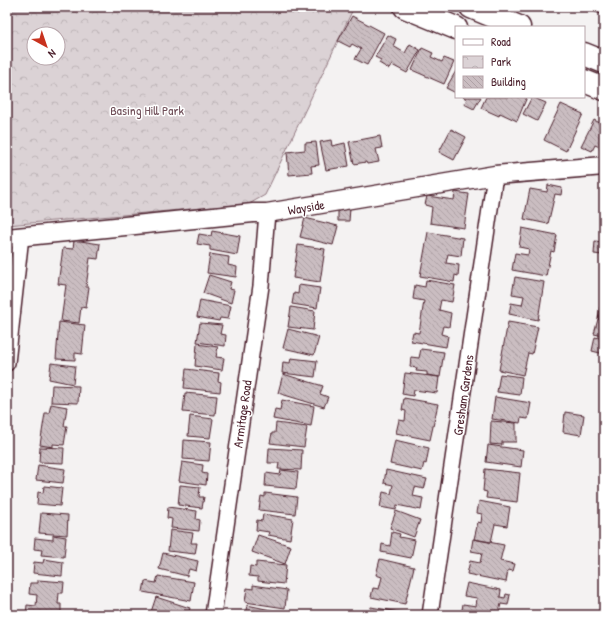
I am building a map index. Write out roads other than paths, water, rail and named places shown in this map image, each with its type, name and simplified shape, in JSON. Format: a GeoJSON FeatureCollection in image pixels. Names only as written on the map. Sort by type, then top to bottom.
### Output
{"type":"FeatureCollection","features":[{"type":"Feature","properties":{"kind":"highway"},"geometry":{"type":"LineString","coordinates":[[405,7],[455,28]]}},
{"type":"Feature","properties":{"kind":"highway"},"geometry":{"type":"LineString","coordinates":[[471,7],[518,26]]}},
{"type":"Feature","properties":{"kind":"highway"},"geometry":{"type":"LineString","coordinates":[[585,54],[604,62]]}},
{"type":"Feature","properties":{"kind":"highway"},"geometry":{"type":"LineString","coordinates":[[585,81],[604,89]]}},
{"type":"Feature","properties":{"kind":"street","name":"Wayside"},"geometry":{"type":"LineString","coordinates":[[14,237],[253,213],[267,213],[495,175],[604,166]]}},
{"type":"Feature","properties":{"kind":"street","name":"Gresham Gardens"},"geometry":{"type":"LineString","coordinates":[[430,615],[495,175]]}},
{"type":"Feature","properties":{"kind":"street","name":"Armitage Road"},"geometry":{"type":"LineString","coordinates":[[213,615],[261,286],[267,213]]}},
{"type":"Feature","properties":{"kind":"street"},"geometry":{"type":"LineString","coordinates":[[7,362],[14,237]]}},
{"type":"Feature","properties":{"kind":"park label","name":"Basing Hill Park"},"geometry":{"type":"Point","coordinates":[147,110]}}]}
